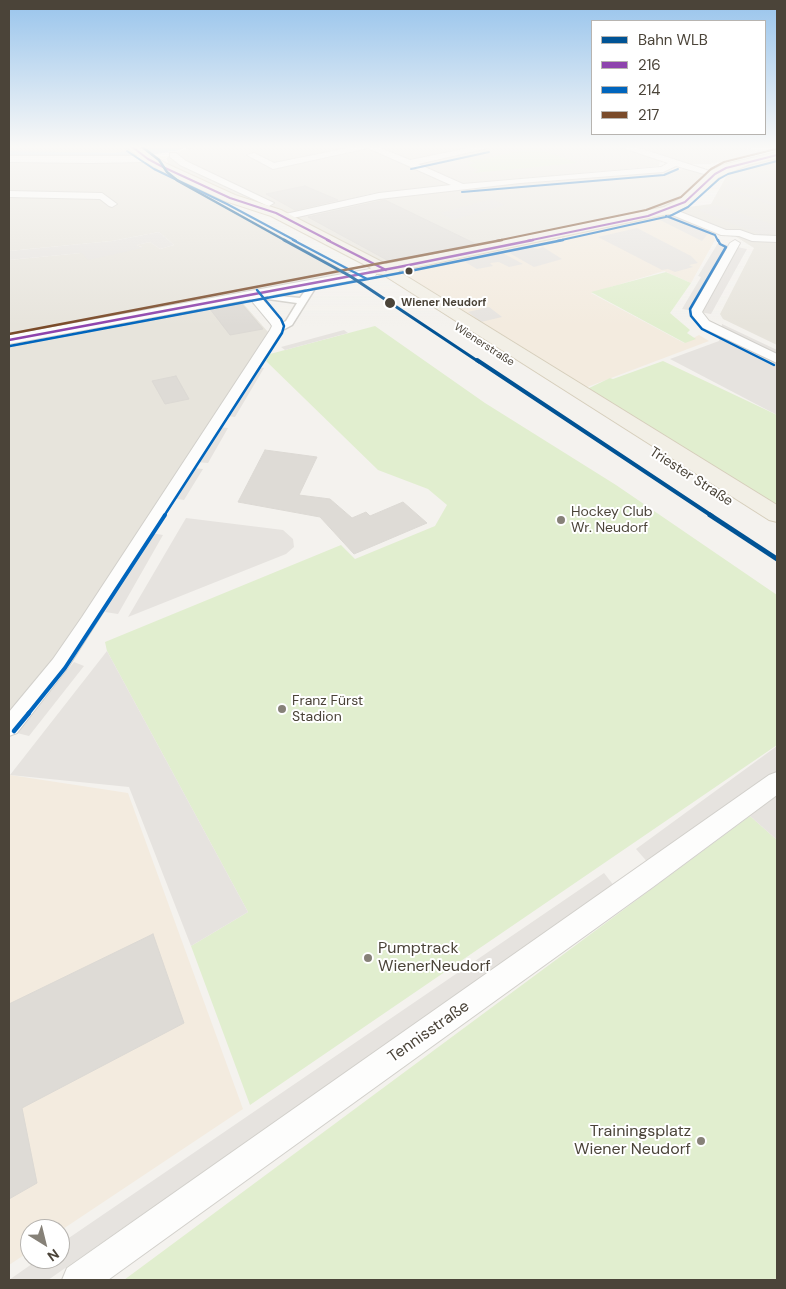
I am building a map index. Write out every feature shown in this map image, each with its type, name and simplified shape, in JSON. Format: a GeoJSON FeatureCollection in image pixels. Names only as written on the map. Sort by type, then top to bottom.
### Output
{"type":"FeatureCollection","features":[{"type":"Feature","properties":{"kind":"main road","name":"Wienerstraße"},"geometry":{"type":"LineString","coordinates":[[247,206],[378,271]]}},
{"type":"Feature","properties":{"kind":"main road","name":"Wienerstraße"},"geometry":{"type":"LineString","coordinates":[[256,206],[284,217],[378,271],[611,419]]}},
{"type":"Feature","properties":{"kind":"main road"},"geometry":{"type":"LineString","coordinates":[[378,271],[671,209],[677,206]]}},
{"type":"Feature","properties":{"kind":"main road","name":"Triester Straße"},"geometry":{"type":"LineString","coordinates":[[611,419],[777,515]]}},
{"type":"Feature","properties":{"kind":"main road","name":"Triester Straße"},"geometry":{"type":"LineString","coordinates":[[611,419],[777,532]]}},
{"type":"Feature","properties":{"kind":"street"},"geometry":{"type":"LineString","coordinates":[[284,217],[333,206]]}},
{"type":"Feature","properties":{"kind":"street"},"geometry":{"type":"LineString","coordinates":[[671,209],[746,243],[752,240],[752,238],[777,239]]}},
{"type":"Feature","properties":{"kind":"street"},"geometry":{"type":"LineString","coordinates":[[731,236],[696,312],[705,324],[777,360]]}},
{"type":"Feature","properties":{"kind":"street"},"geometry":{"type":"LineString","coordinates":[[9,340],[378,271]]}},
{"type":"Feature","properties":{"kind":"street"},"geometry":{"type":"LineString","coordinates":[[276,330],[289,323],[310,290]]}},
{"type":"Feature","properties":{"kind":"street"},"geometry":{"type":"LineString","coordinates":[[9,727],[60,664],[90,622],[276,330],[278,326],[276,322],[252,294]]}},
{"type":"Feature","properties":{"kind":"street"},"geometry":{"type":"LineString","coordinates":[[270,297],[303,301]]}},
{"type":"Feature","properties":{"kind":"street","name":"Tennisstraße"},"geometry":{"type":"LineString","coordinates":[[79,1280],[644,879],[777,782]]}},
{"type":"Feature","properties":{"kind":"shaded area"},"geometry":{"type":"Polygon","coordinates":[[[9,206],[225,206],[348,272],[9,336],[9,260],[142,247],[136,245],[150,242],[160,249],[174,245],[159,232],[112,241],[9,251],[9,206]]]}},
{"type":"Feature","properties":{"kind":"shaded area"},"geometry":{"type":"Polygon","coordinates":[[[260,206],[321,206],[285,215],[260,206]]]}},
{"type":"Feature","properties":{"kind":"shaded area"},"geometry":{"type":"Polygon","coordinates":[[[341,206],[667,206],[652,212],[396,263],[379,261],[295,219],[300,216],[341,206]]]}},
{"type":"Feature","properties":{"kind":"shaded area"},"geometry":{"type":"Polygon","coordinates":[[[465,206],[501,206],[453,220],[440,213],[465,206]]]}},
{"type":"Feature","properties":{"kind":"shaded area"},"geometry":{"type":"Polygon","coordinates":[[[720,206],[777,226],[777,233],[763,236],[698,210],[720,206]]]}},
{"type":"Feature","properties":{"kind":"shaded area"},"geometry":{"type":"Polygon","coordinates":[[[777,206],[777,345],[723,319],[720,314],[754,248],[725,230],[679,211],[688,207],[777,206]]]}},
{"type":"Feature","properties":{"kind":"shaded area"},"geometry":{"type":"Polygon","coordinates":[[[666,214],[676,215],[707,227],[714,237],[715,240],[691,283],[664,271],[591,293],[684,343],[699,335],[709,341],[582,389],[511,340],[404,276],[405,272],[412,269],[457,258],[666,214]]]}},
{"type":"Feature","properties":{"kind":"shaded area"},"geometry":{"type":"Polygon","coordinates":[[[673,216],[710,231],[702,241],[658,219],[673,216]]]}},
{"type":"Feature","properties":{"kind":"shaded area"},"geometry":{"type":"Polygon","coordinates":[[[637,228],[691,256],[698,263],[689,265],[693,267],[675,272],[668,269],[662,270],[598,237],[637,228]]]}},
{"type":"Feature","properties":{"kind":"shaded area"},"geometry":{"type":"Polygon","coordinates":[[[159,232],[174,245],[160,249],[150,242],[137,245],[143,248],[89,260],[81,253],[9,260],[9,251],[112,241],[159,232]]]}},
{"type":"Feature","properties":{"kind":"shaded area"},"geometry":{"type":"Polygon","coordinates":[[[718,243],[747,249],[711,314],[682,309],[701,277],[698,276],[718,243]]]}},
{"type":"Feature","properties":{"kind":"shaded area"},"geometry":{"type":"Polygon","coordinates":[[[526,246],[538,249],[543,247],[562,259],[534,267],[504,250],[526,246]]]}},
{"type":"Feature","properties":{"kind":"shaded area"},"geometry":{"type":"Polygon","coordinates":[[[499,251],[523,264],[509,267],[499,262],[490,263],[493,266],[477,269],[460,259],[499,251]]]}},
{"type":"Feature","properties":{"kind":"shaded area"},"geometry":{"type":"Polygon","coordinates":[[[241,301],[268,332],[56,661],[9,716],[9,346],[241,301]]]}},
{"type":"Feature","properties":{"kind":"shaded area"},"geometry":{"type":"Polygon","coordinates":[[[489,307],[502,317],[481,322],[468,312],[489,307]]]}},
{"type":"Feature","properties":{"kind":"shaded area"},"geometry":{"type":"Polygon","coordinates":[[[722,324],[777,350],[777,415],[670,359],[719,341],[722,324]]]}},
{"type":"Feature","properties":{"kind":"shaded area"},"geometry":{"type":"Polygon","coordinates":[[[344,330],[348,333],[285,350],[281,347],[344,330]]]}},
{"type":"Feature","properties":{"kind":"shaded area"},"geometry":{"type":"Polygon","coordinates":[[[256,367],[264,368],[235,417],[227,416],[256,367]]]}},
{"type":"Feature","properties":{"kind":"shaded area"},"geometry":{"type":"Polygon","coordinates":[[[218,427],[228,428],[208,463],[196,462],[218,427]]]}},
{"type":"Feature","properties":{"kind":"shaded area"},"geometry":{"type":"Polygon","coordinates":[[[193,468],[203,469],[184,500],[173,498],[193,468]]]}},
{"type":"Feature","properties":{"kind":"shaded area"},"geometry":{"type":"Polygon","coordinates":[[[186,518],[283,530],[293,539],[294,547],[286,554],[128,617],[186,518]]]}},
{"type":"Feature","properties":{"kind":"shaded area"},"geometry":{"type":"Polygon","coordinates":[[[151,533],[163,535],[118,614],[105,612],[151,533]]]}},
{"type":"Feature","properties":{"kind":"shaded area"},"geometry":{"type":"Polygon","coordinates":[[[107,651],[248,912],[191,946],[129,787],[10,775],[107,651]]]}},
{"type":"Feature","properties":{"kind":"shaded area"},"geometry":{"type":"Polygon","coordinates":[[[74,662],[84,666],[29,736],[17,733],[74,662]]]}},
{"type":"Feature","properties":{"kind":"shaded area"},"geometry":{"type":"Polygon","coordinates":[[[777,746],[777,773],[650,865],[636,849],[777,746]]]}},
{"type":"Feature","properties":{"kind":"shaded area"},"geometry":{"type":"Polygon","coordinates":[[[10,775],[128,793],[243,1109],[70,1224],[70,1219],[20,1219],[20,1258],[9,1265],[10,775]]]}},
{"type":"Feature","properties":{"kind":"shaded area"},"geometry":{"type":"Polygon","coordinates":[[[777,795],[777,840],[750,816],[777,795]]]}},
{"type":"Feature","properties":{"kind":"shaded area"},"geometry":{"type":"Polygon","coordinates":[[[604,873],[615,887],[70,1265],[70,1237],[604,873]]]}},
{"type":"Feature","properties":{"kind":"shaded area"},"geometry":{"type":"Polygon","coordinates":[[[25,1269],[64,1269],[48,1280],[9,1280],[25,1269]]]}},
{"type":"Feature","properties":{"kind":"green space"},"geometry":{"type":"Polygon","coordinates":[[[666,272],[691,283],[670,313],[690,330],[687,333],[696,339],[685,343],[591,292],[666,272]]]}},
{"type":"Feature","properties":{"kind":"green space"},"geometry":{"type":"Polygon","coordinates":[[[375,326],[485,403],[616,485],[777,595],[777,745],[250,1105],[191,946],[248,912],[107,651],[105,642],[341,545],[355,559],[435,526],[447,505],[428,489],[378,470],[266,361],[270,354],[375,326]]]}},
{"type":"Feature","properties":{"kind":"green space"},"geometry":{"type":"Polygon","coordinates":[[[663,361],[777,415],[777,507],[585,390],[610,378],[613,379],[663,361]]]}},
{"type":"Feature","properties":{"kind":"green space"},"geometry":{"type":"Polygon","coordinates":[[[750,816],[777,840],[777,1280],[124,1280],[750,816]]]}},
{"type":"Feature","properties":{"kind":"building"},"geometry":{"type":"Polygon","coordinates":[[[288,206],[312,206],[295,210],[288,206]]]}},
{"type":"Feature","properties":{"kind":"building"},"geometry":{"type":"Polygon","coordinates":[[[357,206],[398,206],[476,244],[387,260],[308,217],[357,206]]]}},
{"type":"Feature","properties":{"kind":"building"},"geometry":{"type":"Polygon","coordinates":[[[241,303],[263,329],[230,335],[210,309],[241,303]]]}},
{"type":"Feature","properties":{"kind":"building"},"geometry":{"type":"Polygon","coordinates":[[[176,376],[189,399],[165,404],[152,381],[176,376]]]}},
{"type":"Feature","properties":{"kind":"building"},"geometry":{"type":"Polygon","coordinates":[[[265,450],[317,457],[299,495],[330,499],[352,518],[366,512],[370,516],[403,502],[427,523],[354,554],[320,517],[238,502],[265,450]]]}},
{"type":"Feature","properties":{"kind":"building"},"geometry":{"type":"Polygon","coordinates":[[[153,934],[184,1023],[22,1108],[37,1183],[9,1199],[9,1004],[153,934]]]}},
{"type":"Feature","properties":{"kind":"rail line","name":"WLB"},"geometry":{"type":"LineString","coordinates":[[224,206],[350,276],[777,559]]}},
{"type":"Feature","properties":{"kind":"transit line","name":"214"},"geometry":{"type":"LineString","coordinates":[[231,206],[367,279]]}},
{"type":"Feature","properties":{"kind":"transit line","name":"216"},"geometry":{"type":"LineString","coordinates":[[255,206],[276,213],[386,270]]}},
{"type":"Feature","properties":{"kind":"transit line","name":"217"},"geometry":{"type":"LineString","coordinates":[[9,334],[398,261],[646,210],[656,206]]}},
{"type":"Feature","properties":{"kind":"transit line","name":"216"},"geometry":{"type":"LineString","coordinates":[[9,340],[399,267],[648,216],[674,206]]}},
{"type":"Feature","properties":{"kind":"transit line","name":"214"},"geometry":{"type":"LineString","coordinates":[[10,346],[400,273],[649,222],[670,216],[689,206]]}},
{"type":"Feature","properties":{"kind":"transit line","name":"214"},"geometry":{"type":"LineString","coordinates":[[666,216],[715,235],[720,244],[726,247],[690,309],[691,316],[702,329],[774,365]]}},
{"type":"Feature","properties":{"kind":"transit line","name":"214"},"geometry":{"type":"LineString","coordinates":[[14,731],[65,668],[94,626],[282,333],[284,326],[281,319],[257,290]]}},
{"type":"Feature","properties":{"kind":"place","name":"Wiener Neudorf"},"geometry":{"type":"Point","coordinates":[390,303]}},
{"type":"Feature","properties":{"kind":"place","name":"Hockey Club Wr. Neudorf"},"geometry":{"type":"Point","coordinates":[561,520]}},
{"type":"Feature","properties":{"kind":"place","name":"Franz Fürst Stadion"},"geometry":{"type":"Point","coordinates":[282,709]}},
{"type":"Feature","properties":{"kind":"place","name":"Pumptrack WienerNeudorf"},"geometry":{"type":"Point","coordinates":[368,958]}},
{"type":"Feature","properties":{"kind":"place","name":"Trainingsplatz Wiener Neudorf"},"geometry":{"type":"Point","coordinates":[701,1141]}}]}
